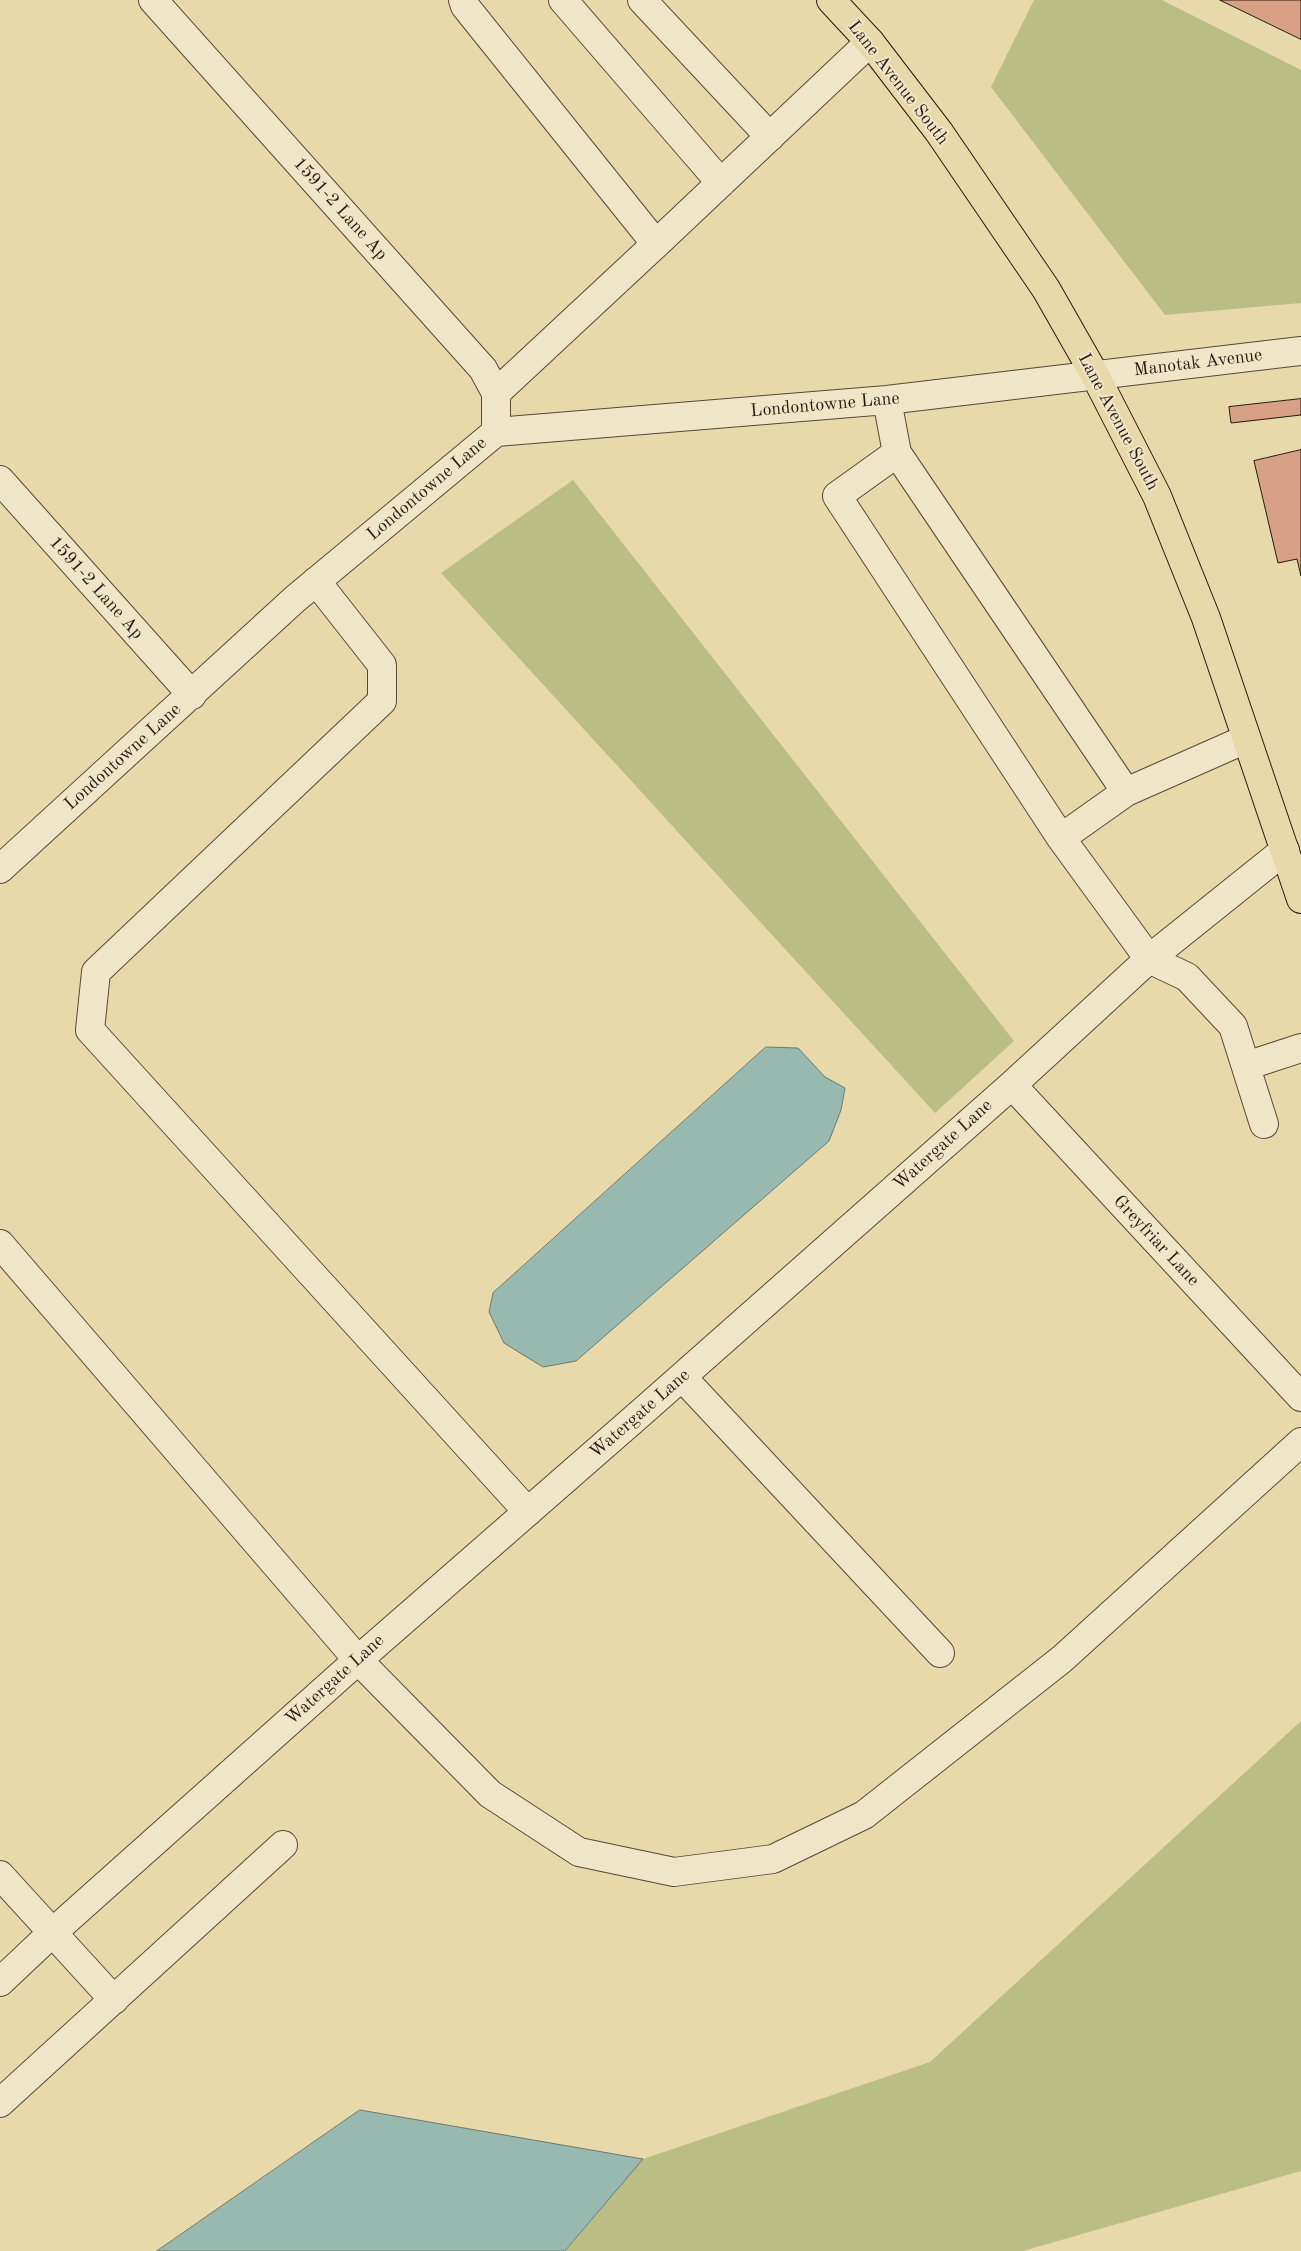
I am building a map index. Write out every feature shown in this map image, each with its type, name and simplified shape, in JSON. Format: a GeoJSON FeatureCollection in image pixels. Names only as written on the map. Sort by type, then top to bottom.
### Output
{"type":"FeatureCollection","features":[{"type":"Feature","properties":{"kind":"main road","name":"Lane Avenue South"},"geometry":{"type":"LineString","coordinates":[[831,0],[870,42],[939,132],[1046,289],[1095,375],[1157,496],[1206,618],[1301,899]]}},
{"type":"Feature","properties":{"kind":"street","name":"1591-2 Lane Ap"},"geometry":{"type":"LineString","coordinates":[[153,0],[482,369],[496,393]]}},
{"type":"Feature","properties":{"kind":"street"},"geometry":{"type":"LineString","coordinates":[[463,0],[465,6],[656,244]]}},
{"type":"Feature","properties":{"kind":"street"},"geometry":{"type":"LineString","coordinates":[[563,0],[721,184]]}},
{"type":"Feature","properties":{"kind":"street"},"geometry":{"type":"LineString","coordinates":[[642,0],[770,137]]}},
{"type":"Feature","properties":{"kind":"street"},"geometry":{"type":"LineString","coordinates":[[496,432],[496,393],[721,184],[870,42]]}},
{"type":"Feature","properties":{"kind":"street","name":"Manotak Avenue"},"geometry":{"type":"LineString","coordinates":[[1095,375],[1301,351]]}},
{"type":"Feature","properties":{"kind":"street","name":"Londontowne Lane"},"geometry":{"type":"LineString","coordinates":[[0,869],[316,581],[496,432],[887,400],[1095,375]]}},
{"type":"Feature","properties":{"kind":"street"},"geometry":{"type":"LineString","coordinates":[[887,400],[897,453],[1126,792]]}},
{"type":"Feature","properties":{"kind":"street"},"geometry":{"type":"LineString","coordinates":[[897,453],[837,496],[1060,838],[1149,959],[1187,977],[1233,1026],[1264,1124]]}},
{"type":"Feature","properties":{"kind":"street","name":"1591-2 Lane Ap"},"geometry":{"type":"LineString","coordinates":[[0,480],[192,695]]}},
{"type":"Feature","properties":{"kind":"street"},"geometry":{"type":"LineString","coordinates":[[316,581],[382,665],[382,701],[96,972],[90,1030],[528,1512]]}},
{"type":"Feature","properties":{"kind":"street"},"geometry":{"type":"LineString","coordinates":[[1060,838],[1126,792],[1246,739]]}},
{"type":"Feature","properties":{"kind":"street","name":"Watergate Lane"},"geometry":{"type":"LineString","coordinates":[[0,1982],[52,1933],[358,1660],[1012,1085],[1149,959],[1285,850]]}},
{"type":"Feature","properties":{"kind":"street"},"geometry":{"type":"LineString","coordinates":[[1246,1066],[1301,1048]]}},
{"type":"Feature","properties":{"kind":"street","name":"Greyfriar Lane"},"geometry":{"type":"LineString","coordinates":[[1012,1085],[1301,1397]]}},
{"type":"Feature","properties":{"kind":"street"},"geometry":{"type":"LineString","coordinates":[[0,1244],[358,1660],[490,1794],[578,1852],[674,1872],[773,1859],[864,1815],[1062,1659],[1301,1442]]}},
{"type":"Feature","properties":{"kind":"street"},"geometry":{"type":"LineString","coordinates":[[682,1377],[940,1653]]}},
{"type":"Feature","properties":{"kind":"street"},"geometry":{"type":"LineString","coordinates":[[0,2103],[283,1845]]}},
{"type":"Feature","properties":{"kind":"street"},"geometry":{"type":"LineString","coordinates":[[0,1875],[114,2000]]}},
{"type":"Feature","properties":{"kind":"green space"},"geometry":{"type":"Polygon","coordinates":[[[1034,0],[1162,0],[1301,70],[1301,303],[1165,315],[991,87],[1034,0]]]}},
{"type":"Feature","properties":{"kind":"green space"},"geometry":{"type":"Polygon","coordinates":[[[573,480],[1014,1041],[935,1113],[441,573],[573,480]]]}},
{"type":"Feature","properties":{"kind":"green space"},"geometry":{"type":"Polygon","coordinates":[[[1301,1721],[1301,2171],[1023,2251],[566,2251],[643,2159],[930,2062],[1301,1721]]]}},
{"type":"Feature","properties":{"kind":"water"},"geometry":{"type":"Polygon","coordinates":[[[766,1047],[798,1048],[825,1077],[845,1088],[841,1110],[829,1141],[576,1361],[543,1367],[504,1343],[489,1312],[493,1293],[766,1047]]]}},
{"type":"Feature","properties":{"kind":"water"},"geometry":{"type":"Polygon","coordinates":[[[360,2110],[643,2159],[565,2251],[157,2251],[360,2110]]]}},
{"type":"Feature","properties":{"kind":"building"},"geometry":{"type":"Polygon","coordinates":[[[1220,0],[1301,0],[1301,39],[1220,0]]]}},
{"type":"Feature","properties":{"kind":"building"},"geometry":{"type":"Polygon","coordinates":[[[1301,399],[1301,415],[1231,423],[1229,407],[1301,399]]]}},
{"type":"Feature","properties":{"kind":"building"},"geometry":{"type":"Polygon","coordinates":[[[1301,450],[1301,576],[1297,559],[1278,563],[1254,461],[1301,450]]]}}]}
